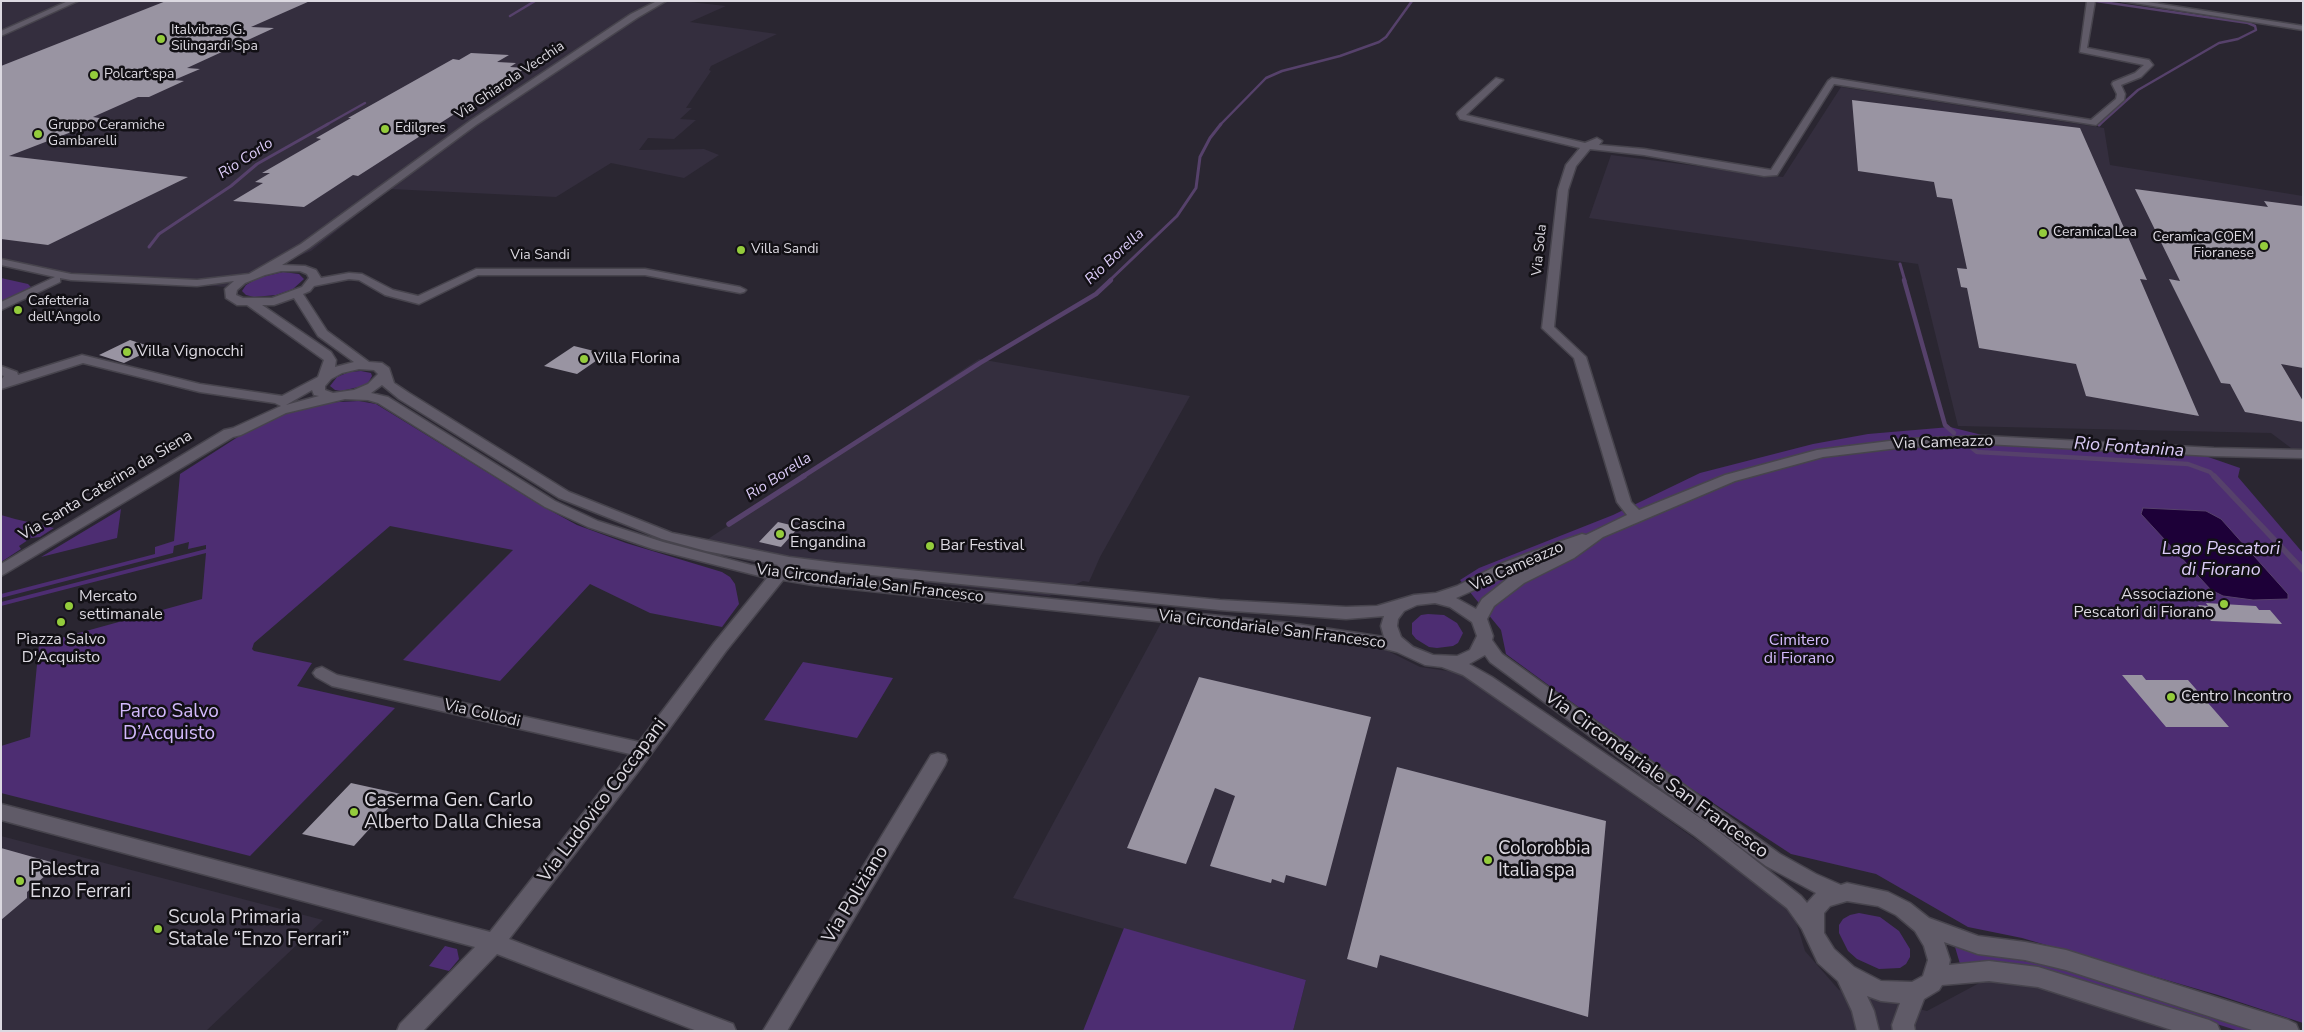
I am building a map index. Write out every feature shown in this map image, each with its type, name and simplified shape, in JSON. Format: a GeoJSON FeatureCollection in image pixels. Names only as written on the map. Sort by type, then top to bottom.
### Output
{"type":"FeatureCollection","features":[{"type":"Feature","properties":{"kind":"street"},"geometry":{"type":"LineString","coordinates":[[1,34],[75,1]]}},
{"type":"Feature","properties":{"kind":"street","name":"Via Ghiarola Vecchia"},"geometry":{"type":"LineString","coordinates":[[231,289],[241,281],[259,273],[305,246],[473,123],[634,16],[663,1]]}},
{"type":"Feature","properties":{"kind":"street"},"geometry":{"type":"LineString","coordinates":[[1499,80],[1462,114],[1463,117],[1585,146],[1644,152],[1774,173],[1832,81],[2093,122],[2120,100],[2121,94],[2116,84],[2138,75],[2149,65],[2146,62],[2083,50],[2091,1]]}},
{"type":"Feature","properties":{"kind":"street"},"geometry":{"type":"LineString","coordinates":[[2125,1],[2303,28]]}},
{"type":"Feature","properties":{"kind":"street"},"geometry":{"type":"LineString","coordinates":[[1585,146],[1593,145],[1597,141]]}},
{"type":"Feature","properties":{"kind":"street","name":"Via Sola"},"geometry":{"type":"LineString","coordinates":[[1585,146],[1585,149],[1572,165],[1563,190],[1548,328],[1580,357],[1624,502],[1629,510],[1638,516]]}},
{"type":"Feature","properties":{"kind":"street"},"geometry":{"type":"LineString","coordinates":[[2,267],[56,280],[158,288],[231,289],[230,296],[233,300],[251,303],[274,301],[297,294],[308,274],[305,246]]}},
{"type":"Feature","properties":{"kind":"street","name":"Via Sandi"},"geometry":{"type":"LineString","coordinates":[[2,267],[71,277],[197,283],[282,268],[308,274],[367,278],[389,293],[419,300],[470,274],[484,271],[645,272],[740,290]]}},
{"type":"Feature","properties":{"kind":"street"},"geometry":{"type":"LineString","coordinates":[[1,307],[56,280]]}},
{"type":"Feature","properties":{"kind":"street"},"geometry":{"type":"LineString","coordinates":[[297,294],[322,333],[365,365],[380,368],[384,375],[373,387],[348,396]]}},
{"type":"Feature","properties":{"kind":"street"},"geometry":{"type":"LineString","coordinates":[[251,303],[327,355],[330,360],[324,378],[317,388],[319,392],[332,397]]}},
{"type":"Feature","properties":{"kind":"street"},"geometry":{"type":"LineString","coordinates":[[3,379],[82,359],[200,388],[283,400]]}},
{"type":"Feature","properties":{"kind":"street","name":"Via Santa Caterina da Siena"},"geometry":{"type":"LineString","coordinates":[[229,433],[230,429],[344,368],[365,365]]}},
{"type":"Feature","properties":{"kind":"street","name":"Via Circondariale San Francesco"},"geometry":{"type":"LineString","coordinates":[[384,375],[388,384],[404,396],[564,495],[668,536],[783,569],[1000,585],[1220,605],[1346,613],[1377,612],[1398,607],[1414,600],[1435,598],[1455,603],[1479,619],[1485,630],[1485,642],[1481,648],[1468,658],[1448,663]]}},
{"type":"Feature","properties":{"kind":"street","name":"Via Santa Caterina da Siena"},"geometry":{"type":"LineString","coordinates":[[1,571],[229,433],[236,432],[280,410],[332,397],[348,396]]}},
{"type":"Feature","properties":{"kind":"street","name":"Via Circondariale San Francesco"},"geometry":{"type":"LineString","coordinates":[[348,396],[368,396],[383,400],[550,504],[592,524],[692,556],[1066,608],[1290,629],[1378,641],[1400,646]]}},
{"type":"Feature","properties":{"kind":"street","name":"Via Cameazzo"},"geometry":{"type":"LineString","coordinates":[[1435,598],[1463,590],[1506,568],[1558,546],[1598,534],[1730,478],[1822,453],[1906,443],[1985,440],[2232,453],[2303,454]]}},
{"type":"Feature","properties":{"kind":"street","name":"Via Cameazzo"},"geometry":{"type":"LineString","coordinates":[[1479,619],[1488,603],[1518,579],[1568,554],[1598,534]]}},
{"type":"Feature","properties":{"kind":"street","name":"Via Ludovico Coccapani"},"geometry":{"type":"LineString","coordinates":[[408,1031],[494,943],[720,647],[783,569]]}},
{"type":"Feature","properties":{"kind":"street","name":"Via Circondariale San Francesco"},"geometry":{"type":"LineString","coordinates":[[1398,607],[1390,619],[1389,626],[1394,640],[1400,646],[1422,659],[1448,663],[1469,671],[1486,681],[1702,830],[1794,902],[1812,926],[1819,945],[1826,956],[1846,974],[1863,984],[1881,991],[1915,992]]}},
{"type":"Feature","properties":{"kind":"street","name":"Via Circondariale San Francesco"},"geometry":{"type":"LineString","coordinates":[[1485,642],[1496,658],[1773,860],[1809,880],[1838,893],[1858,892],[1881,898],[1903,909],[1922,925],[1938,952],[1939,960],[1936,976]]}},
{"type":"Feature","properties":{"kind":"street","name":"Via Collodi"},"geometry":{"type":"LineString","coordinates":[[322,673],[332,680],[643,750]]}},
{"type":"Feature","properties":{"kind":"street","name":"Via Poliziano"},"geometry":{"type":"LineString","coordinates":[[774,1031],[938,760]]}},
{"type":"Feature","properties":{"kind":"street"},"geometry":{"type":"LineString","coordinates":[[1,812],[494,943],[725,1031]]}},
{"type":"Feature","properties":{"kind":"street"},"geometry":{"type":"LineString","coordinates":[[1812,926],[1814,910],[1818,904],[1823,899],[1838,893]]}},
{"type":"Feature","properties":{"kind":"street"},"geometry":{"type":"LineString","coordinates":[[1922,925],[1978,945],[2025,951],[2066,960],[2288,1031]]}},
{"type":"Feature","properties":{"kind":"street"},"geometry":{"type":"LineString","coordinates":[[1904,1031],[1903,1024],[1915,992],[1931,983],[1936,976],[1988,972],[2038,977],[2210,1031]]}},
{"type":"Feature","properties":{"kind":"street","name":"Via Circondariale San Francesco"},"geometry":{"type":"LineString","coordinates":[[1846,974],[1863,1011],[1868,1031]]}},
{"type":"Feature","properties":{"kind":"shaded area"},"geometry":{"type":"Polygon","coordinates":[[[1,1],[681,1],[726,6],[690,22],[777,34],[711,66],[709,70],[711,71],[686,108],[692,108],[680,119],[696,120],[674,139],[648,138],[639,150],[704,149],[719,155],[684,178],[611,163],[556,197],[390,189],[311,251],[225,287],[97,281],[1,266],[1,1]]]}},
{"type":"Feature","properties":{"kind":"shaded area"},"geometry":{"type":"Polygon","coordinates":[[[1841,87],[2104,128],[2110,165],[2303,196],[2303,457],[2271,433],[1958,426],[1918,264],[1589,218],[1611,155],[1783,177],[1841,87]]]}},
{"type":"Feature","properties":{"kind":"shaded area"},"geometry":{"type":"Polygon","coordinates":[[[979,359],[1190,396],[1100,557],[1089,582],[1083,581],[1049,596],[841,573],[724,556],[708,539],[979,359]]]}},
{"type":"Feature","properties":{"kind":"shaded area"},"geometry":{"type":"Polygon","coordinates":[[[1161,623],[1380,647],[1420,667],[1462,673],[1792,908],[1805,951],[1839,990],[1927,1011],[1983,981],[2028,982],[2183,1031],[1293,1031],[1306,980],[1013,898],[1161,623]]]}},
{"type":"Feature","properties":{"kind":"shaded area","name":"Scuola Primaria Statale “Enzo Ferrari”"},"geometry":{"type":"Polygon","coordinates":[[[1,836],[323,920],[206,1031],[1,1031],[1,836]]]}},
{"type":"Feature","properties":{"kind":"green space"},"geometry":{"type":"Polygon","coordinates":[[[283,272],[299,274],[304,279],[293,289],[276,295],[254,297],[246,295],[242,291],[246,285],[258,278],[283,272]]]}},
{"type":"Feature","properties":{"kind":"green space"},"geometry":{"type":"Polygon","coordinates":[[[1,278],[28,284],[31,287],[1,302],[1,278]]]}},
{"type":"Feature","properties":{"kind":"green space"},"geometry":{"type":"Polygon","coordinates":[[[361,371],[371,373],[372,376],[368,383],[363,386],[341,391],[335,390],[330,386],[337,377],[349,372],[361,371]]]}},
{"type":"Feature","properties":{"kind":"green space","name":"Parco Salvo D’Acquisto"},"geometry":{"type":"Polygon","coordinates":[[[359,401],[376,404],[542,506],[577,525],[626,543],[722,572],[730,577],[735,584],[739,604],[722,627],[650,613],[590,584],[500,681],[403,660],[513,550],[390,526],[254,643],[252,649],[254,651],[312,663],[297,686],[395,708],[250,856],[1,793],[1,746],[30,737],[39,644],[202,599],[206,553],[1,606],[1,602],[206,549],[206,545],[188,549],[189,542],[174,546],[173,553],[1,598],[1,594],[155,554],[155,547],[174,541],[180,474],[269,417],[320,403],[359,401]]]}},
{"type":"Feature","properties":{"kind":"green space","name":"Cimitero di Fiorano"},"geometry":{"type":"Polygon","coordinates":[[[1950,427],[2006,441],[2188,450],[2240,468],[2238,477],[2303,553],[2303,1023],[2218,995],[2022,938],[1968,927],[1876,874],[1791,854],[1681,782],[1506,654],[1501,630],[1460,580],[1479,568],[1613,515],[1700,473],[1813,444],[1868,434],[1950,427]]]}},
{"type":"Feature","properties":{"kind":"green space"},"geometry":{"type":"Polygon","coordinates":[[[121,509],[117,538],[41,557],[121,509]]]}},
{"type":"Feature","properties":{"kind":"green space"},"geometry":{"type":"Polygon","coordinates":[[[1,515],[54,528],[40,537],[31,538],[19,546],[21,549],[1,562],[1,515]]]}},
{"type":"Feature","properties":{"kind":"green space"},"geometry":{"type":"Polygon","coordinates":[[[1421,615],[1444,615],[1457,623],[1463,633],[1458,643],[1453,646],[1437,648],[1429,647],[1416,639],[1412,634],[1412,623],[1421,615]]]}},
{"type":"Feature","properties":{"kind":"green space"},"geometry":{"type":"Polygon","coordinates":[[[803,662],[893,678],[857,738],[764,720],[803,662]]]}},
{"type":"Feature","properties":{"kind":"green space"},"geometry":{"type":"Polygon","coordinates":[[[1859,913],[1880,917],[1899,931],[1910,949],[1910,957],[1906,964],[1900,968],[1879,969],[1857,959],[1848,951],[1839,933],[1839,925],[1843,919],[1859,913]]]}},
{"type":"Feature","properties":{"kind":"green space"},"geometry":{"type":"Polygon","coordinates":[[[1124,928],[1306,980],[1293,1031],[1083,1031],[1124,928]]]}},
{"type":"Feature","properties":{"kind":"green space"},"geometry":{"type":"Polygon","coordinates":[[[445,946],[457,949],[459,959],[449,971],[429,966],[445,946]]]}},
{"type":"Feature","properties":{"kind":"green space"},"geometry":{"type":"Polygon","coordinates":[[[1955,947],[1983,954],[2070,969],[2262,1031],[2239,1031],[2073,979],[1985,964],[1960,964],[1955,947]]]}},
{"type":"Feature","properties":{"kind":"water","name":"Lago Pescatori di Fiorano"},"geometry":{"type":"Polygon","coordinates":[[[2143,508],[2206,511],[2221,519],[2288,594],[2288,599],[2253,600],[2223,596],[2211,590],[2141,514],[2143,508]]]}},
{"type":"Feature","properties":{"kind":"building"},"geometry":{"type":"Polygon","coordinates":[[[166,1],[310,1],[251,27],[274,28],[187,68],[200,69],[174,80],[184,81],[149,97],[138,97],[93,117],[105,119],[9,156],[188,177],[48,245],[1,239],[1,66],[166,1]]]}},
{"type":"Feature","properties":{"kind":"building","name":"Edilgres"},"geometry":{"type":"Polygon","coordinates":[[[471,53],[509,55],[497,62],[516,63],[510,67],[526,68],[358,176],[353,175],[304,207],[233,201],[263,183],[255,182],[270,173],[262,173],[321,139],[316,138],[351,118],[348,118],[453,59],[459,60],[471,53]]]}},
{"type":"Feature","properties":{"kind":"building","name":"Ceramica Lea"},"geometry":{"type":"Polygon","coordinates":[[[1852,100],[2080,128],[2147,280],[2140,279],[2199,416],[2086,396],[2076,364],[1979,348],[1967,288],[1961,287],[1957,268],[1967,269],[1952,199],[1937,197],[1934,182],[1858,171],[1852,100]]]}},
{"type":"Feature","properties":{"kind":"building"},"geometry":{"type":"Polygon","coordinates":[[[2135,189],[2268,207],[2264,201],[2303,206],[2303,368],[2281,364],[2303,401],[2303,422],[2245,412],[2230,384],[2221,383],[2169,279],[2180,281],[2135,189]]]}},
{"type":"Feature","properties":{"kind":"building","name":"Villa Vignocchi"},"geometry":{"type":"Polygon","coordinates":[[[130,340],[155,348],[124,363],[99,355],[130,340]]]}},
{"type":"Feature","properties":{"kind":"building","name":"Villa Florina"},"geometry":{"type":"Polygon","coordinates":[[[574,346],[606,354],[577,374],[544,366],[574,346]]]}},
{"type":"Feature","properties":{"kind":"building","name":"Cascina Engandina"},"geometry":{"type":"Polygon","coordinates":[[[778,522],[799,527],[781,547],[759,542],[778,522]]]}},
{"type":"Feature","properties":{"kind":"building","name":"Associazione Pescatori di Fiorano"},"geometry":{"type":"Polygon","coordinates":[[[2206,603],[2256,606],[2259,610],[2270,610],[2282,624],[2211,621],[2198,605],[2208,606],[2206,603]]]}},
{"type":"Feature","properties":{"kind":"building","name":"Centro Incontro"},"geometry":{"type":"Polygon","coordinates":[[[2122,675],[2142,675],[2146,680],[2188,680],[2229,727],[2166,727],[2122,675]]]}},
{"type":"Feature","properties":{"kind":"building"},"geometry":{"type":"Polygon","coordinates":[[[1199,677],[1371,717],[1326,886],[1286,875],[1284,883],[1272,879],[1271,883],[1210,866],[1235,796],[1215,788],[1186,864],[1127,848],[1199,677]]]}},
{"type":"Feature","properties":{"kind":"building","name":"Colorobbia Italia spa"},"geometry":{"type":"Polygon","coordinates":[[[1397,767],[1606,821],[1588,1017],[1380,955],[1377,968],[1347,959],[1397,767]]]}},
{"type":"Feature","properties":{"kind":"building","name":"Caserma Gen. Carlo Alberto Dalla Chiesa"},"geometry":{"type":"Polygon","coordinates":[[[351,783],[401,794],[354,846],[302,834],[351,783]]]}},
{"type":"Feature","properties":{"kind":"building","name":"Palestra Enzo Ferrari"},"geometry":{"type":"Polygon","coordinates":[[[1,848],[58,864],[27,892],[27,898],[1,920],[1,848]]]}},
{"type":"Feature","properties":{"kind":"waterway","name":"Rio Corlo"},"geometry":{"type":"LineString","coordinates":[[510,16],[535,1]]}},
{"type":"Feature","properties":{"kind":"waterway","name":"Rio Borella"},"geometry":{"type":"LineString","coordinates":[[1220,125],[1266,78],[1282,71],[1340,56],[1379,42],[1386,37],[1412,1]]}},
{"type":"Feature","properties":{"kind":"waterway","name":"Rio Fontanina"},"geometry":{"type":"LineString","coordinates":[[2096,1],[2248,23],[2255,26],[2256,30],[2238,39],[2219,43],[2138,90],[2100,124]]}},
{"type":"Feature","properties":{"kind":"waterway","name":"Rio Corlo"},"geometry":{"type":"LineString","coordinates":[[326,125],[365,103]]}},
{"type":"Feature","properties":{"kind":"waterway","name":"Rio Corlo"},"geometry":{"type":"LineString","coordinates":[[149,247],[159,234],[231,186],[257,164],[328,124]]}},
{"type":"Feature","properties":{"kind":"waterway","name":"Rio Borella"},"geometry":{"type":"LineString","coordinates":[[1109,281],[1177,216],[1196,188],[1200,157],[1210,138],[1221,124]]}},
{"type":"Feature","properties":{"kind":"waterway","name":"Rio Fontanina"},"geometry":{"type":"LineString","coordinates":[[1900,264],[1905,281]]}},
{"type":"Feature","properties":{"kind":"waterway","name":"Rio Borella"},"geometry":{"type":"LineString","coordinates":[[802,477],[980,363],[1096,294],[1111,280]]}},
{"type":"Feature","properties":{"kind":"waterway","name":"Rio Fontanina"},"geometry":{"type":"LineString","coordinates":[[1904,280],[1945,425],[1954,433]]}},
{"type":"Feature","properties":{"kind":"waterway","name":"Rio Fontanina"},"geometry":{"type":"LineString","coordinates":[[1972,448],[1977,452],[2188,464],[2210,472],[2214,476]]}},
{"type":"Feature","properties":{"kind":"waterway","name":"Rio Borella"},"geometry":{"type":"LineString","coordinates":[[729,524],[804,476]]}},
{"type":"Feature","properties":{"kind":"waterway","name":"Rio Fontanina"},"geometry":{"type":"LineString","coordinates":[[2214,476],[2303,570]]}},
{"type":"Feature","properties":{"kind":"place","name":"Italvibras G. Silingardi Spa"},"geometry":{"type":"Point","coordinates":[161,39]}},
{"type":"Feature","properties":{"kind":"place","name":"Polcart spa"},"geometry":{"type":"Point","coordinates":[94,75]}},
{"type":"Feature","properties":{"kind":"place","name":"Edilgres"},"geometry":{"type":"Point","coordinates":[385,129]}},
{"type":"Feature","properties":{"kind":"place","name":"Gruppo Ceramiche Gambarelli"},"geometry":{"type":"Point","coordinates":[38,134]}},
{"type":"Feature","properties":{"kind":"place","name":"Ceramica Lea"},"geometry":{"type":"Point","coordinates":[2043,233]}},
{"type":"Feature","properties":{"kind":"place","name":"Ceramica COEM Fioranese"},"geometry":{"type":"Point","coordinates":[2264,246]}},
{"type":"Feature","properties":{"kind":"place","name":"Villa Sandi"},"geometry":{"type":"Point","coordinates":[741,250]}},
{"type":"Feature","properties":{"kind":"place","name":"Cafetteria dell'Angolo"},"geometry":{"type":"Point","coordinates":[18,310]}},
{"type":"Feature","properties":{"kind":"place","name":"Villa Vignocchi"},"geometry":{"type":"Point","coordinates":[127,352]}},
{"type":"Feature","properties":{"kind":"place","name":"Villa Florina"},"geometry":{"type":"Point","coordinates":[584,359]}},
{"type":"Feature","properties":{"kind":"place","name":"Cascina Engandina"},"geometry":{"type":"Point","coordinates":[780,534]}},
{"type":"Feature","properties":{"kind":"place","name":"Bar Festival"},"geometry":{"type":"Point","coordinates":[930,546]}},
{"type":"Feature","properties":{"kind":"place","name":"Associazione Pescatori di Fiorano"},"geometry":{"type":"Point","coordinates":[2224,604]}},
{"type":"Feature","properties":{"kind":"place","name":"Mercato settimanale"},"geometry":{"type":"Point","coordinates":[69,606]}},
{"type":"Feature","properties":{"kind":"place","name":"Piazza Salvo D'Acquisto"},"geometry":{"type":"Point","coordinates":[61,622]}},
{"type":"Feature","properties":{"kind":"place","name":"Centro Incontro"},"geometry":{"type":"Point","coordinates":[2171,697]}},
{"type":"Feature","properties":{"kind":"place","name":"Caserma Gen. Carlo Alberto Dalla Chiesa"},"geometry":{"type":"Point","coordinates":[354,812]}},
{"type":"Feature","properties":{"kind":"place","name":"Colorobbia Italia spa"},"geometry":{"type":"Point","coordinates":[1488,860]}},
{"type":"Feature","properties":{"kind":"place","name":"Palestra Enzo Ferrari"},"geometry":{"type":"Point","coordinates":[20,881]}},
{"type":"Feature","properties":{"kind":"place","name":"Scuola Primaria Statale “Enzo Ferrari”"},"geometry":{"type":"Point","coordinates":[158,929]}}]}
